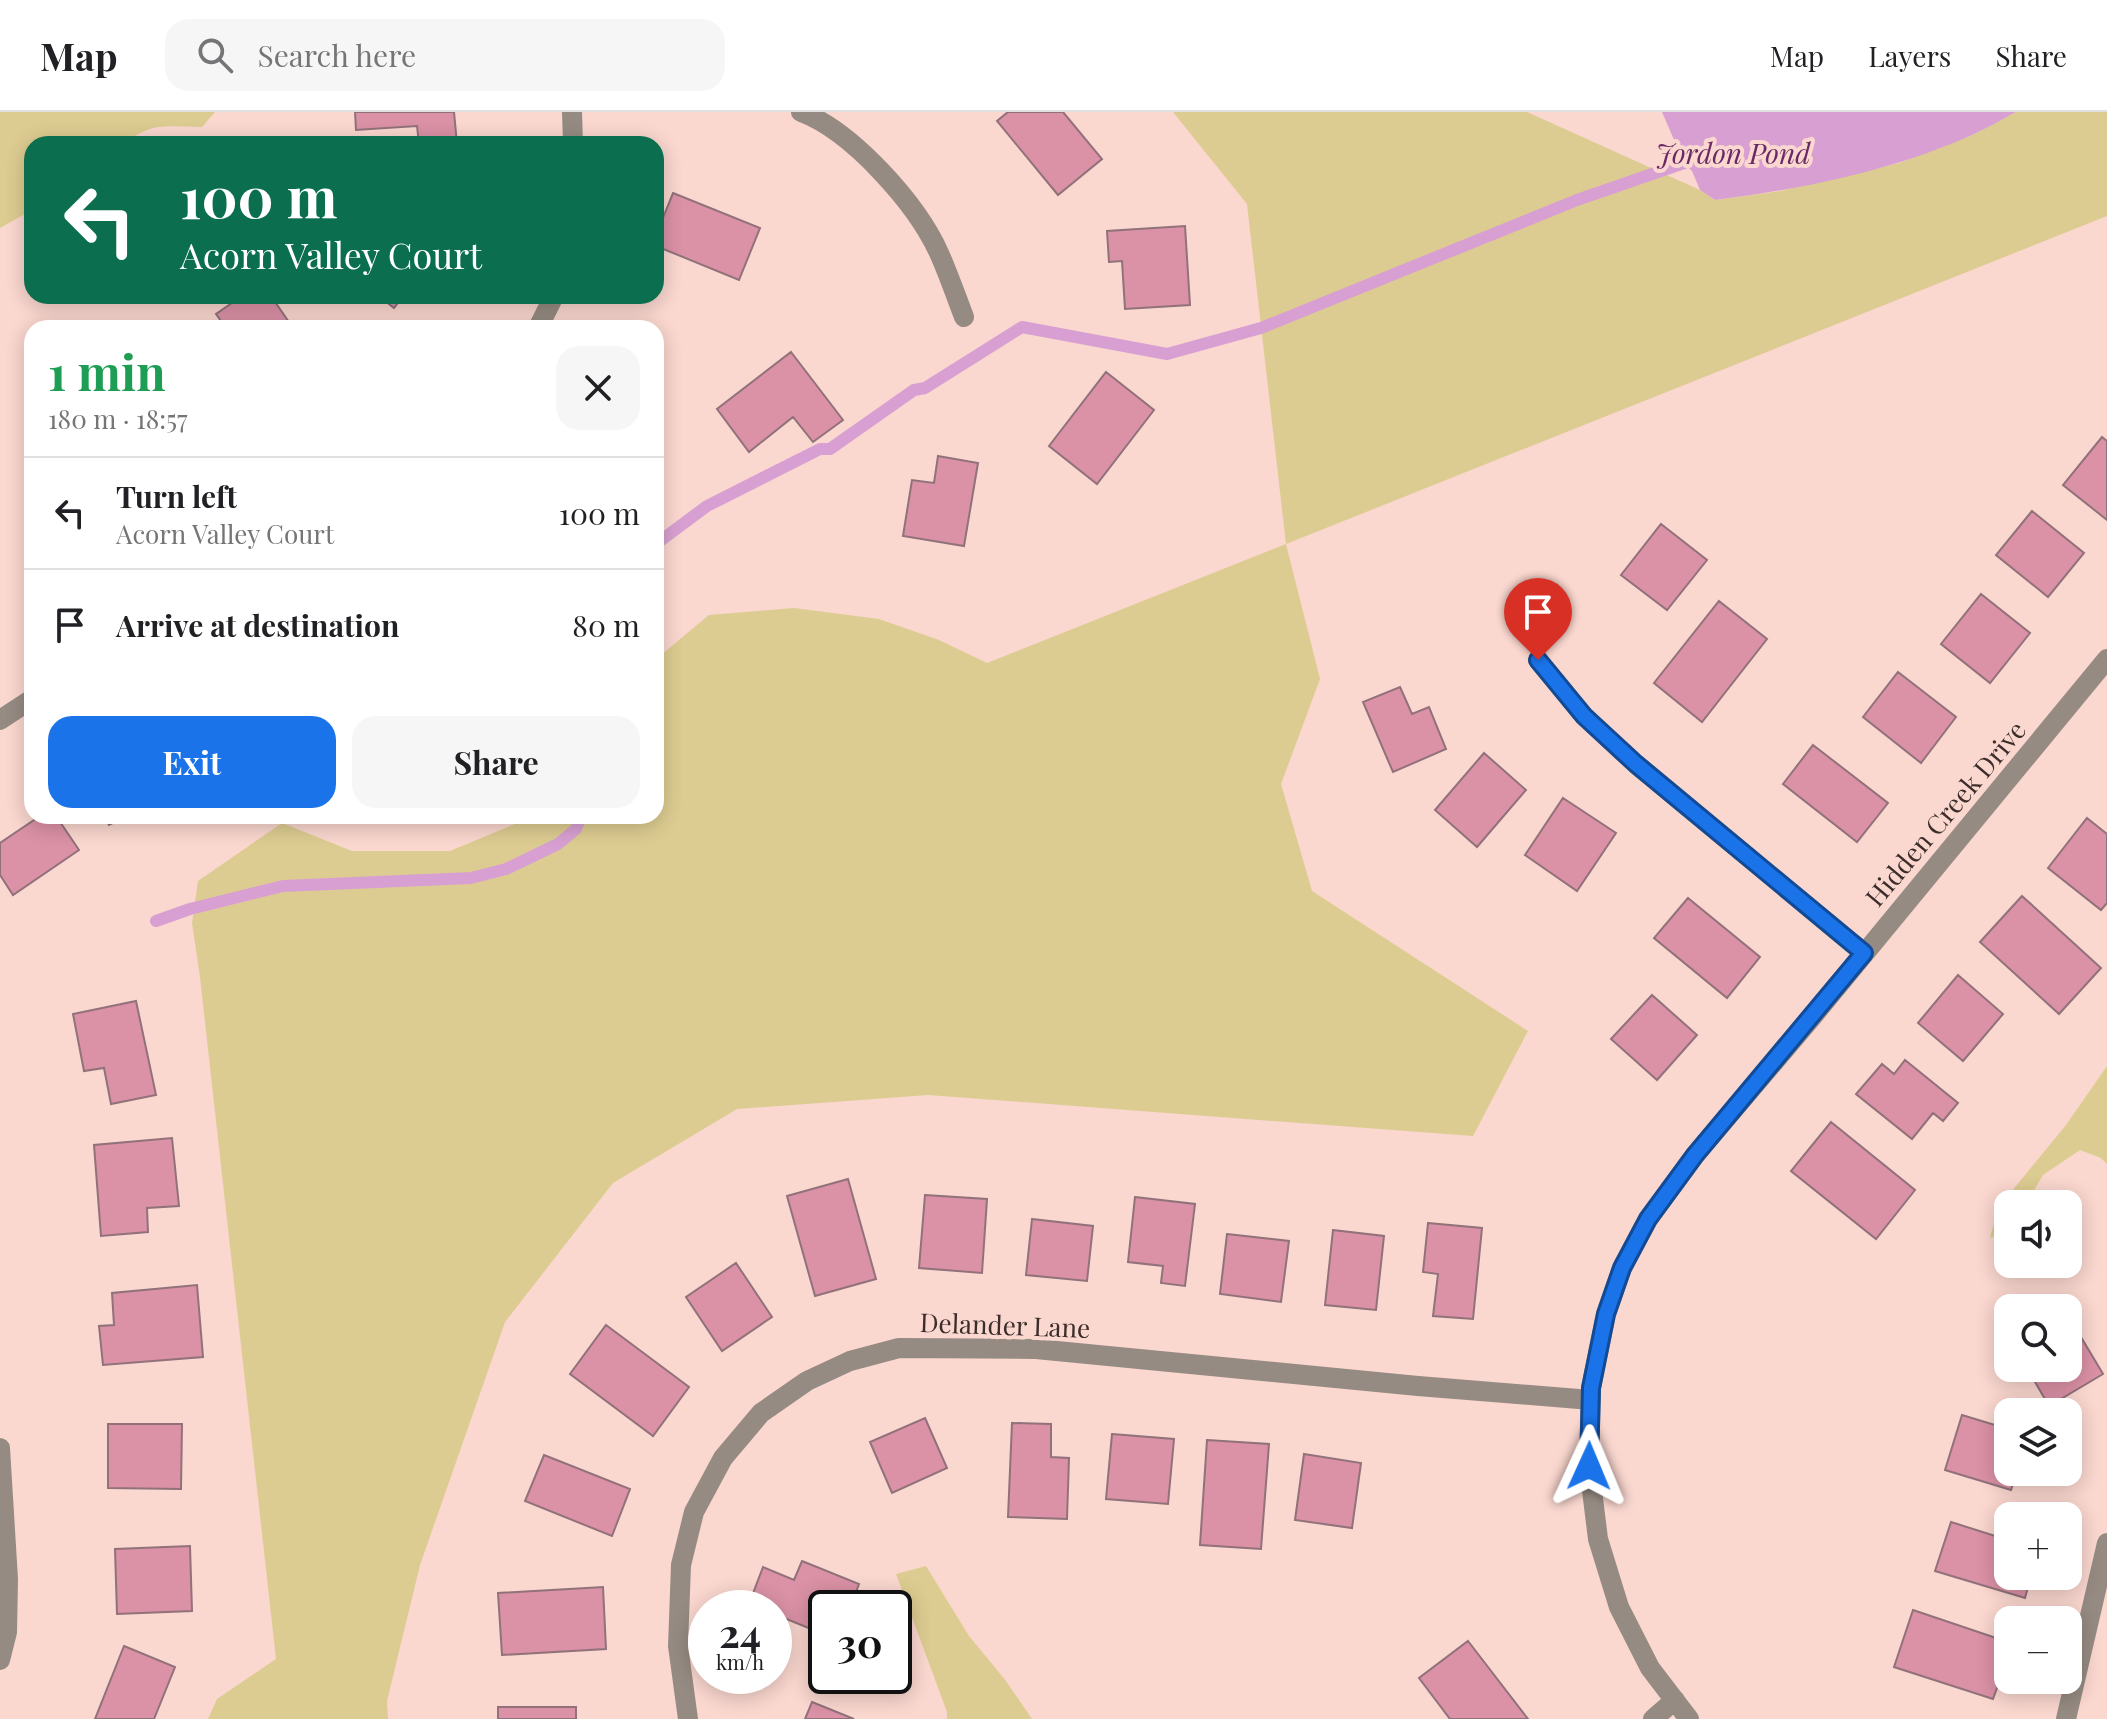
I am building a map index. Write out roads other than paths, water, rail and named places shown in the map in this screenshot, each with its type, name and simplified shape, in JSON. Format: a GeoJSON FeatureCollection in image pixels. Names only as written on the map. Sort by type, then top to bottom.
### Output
{"type":"FeatureCollection","features":[{"type":"Feature","properties":{"kind":"street"},"geometry":{"type":"LineString","coordinates":[[572,112],[573,136]]}},
{"type":"Feature","properties":{"kind":"street"},"geometry":{"type":"LineString","coordinates":[[801,112],[848,140],[882,172],[925,228],[939,253],[964,317]]}},
{"type":"Feature","properties":{"kind":"street","name":"Hidden Creek Drive"},"geometry":{"type":"LineString","coordinates":[[1689,1719],[1650,1668],[1619,1607],[1598,1539],[1589,1466],[1591,1388],[1606,1314],[1622,1268],[1648,1219],[1695,1155],[2107,659]]}},
{"type":"Feature","properties":{"kind":"street"},"geometry":{"type":"LineString","coordinates":[[1538,660],[1584,716],[1636,764],[1864,953]]}},
{"type":"Feature","properties":{"kind":"street"},"geometry":{"type":"LineString","coordinates":[[0,720],[24,704]]}},
{"type":"Feature","properties":{"kind":"street","name":"Delander Lane"},"geometry":{"type":"LineString","coordinates":[[688,1719],[678,1646],[681,1565],[694,1512],[723,1458],[761,1413],[807,1381],[850,1361],[899,1348],[1036,1349],[1591,1400]]}},
{"type":"Feature","properties":{"kind":"street"},"geometry":{"type":"LineString","coordinates":[[0,1448],[8,1579],[7,1632],[0,1660]]}},
{"type":"Feature","properties":{"kind":"street"},"geometry":{"type":"LineString","coordinates":[[2066,1719],[2107,1543]]}},
{"type":"Feature","properties":{"kind":"street"},"geometry":{"type":"LineString","coordinates":[[1653,1719],[1675,1700]]}},
{"type":"Feature","properties":{"kind":"water","name":"Jordon Pond"},"geometry":{"type":"Polygon","coordinates":[[[1662,112],[2016,112],[1942,148],[1910,159],[1813,184],[1715,200],[1700,190],[1692,171],[1684,163],[1662,112]]]}},
{"type":"Feature","properties":{"kind":"waterway"},"geometry":{"type":"LineString","coordinates":[[664,538],[707,506],[820,449],[830,449],[914,390],[925,388],[1022,327],[1167,354],[1261,328],[1577,200],[1684,163],[1693,152]]}},
{"type":"Feature","properties":{"kind":"waterway"},"geometry":{"type":"LineString","coordinates":[[156,921],[190,909],[283,886],[471,878],[506,869],[558,844],[578,824]]}}]}
